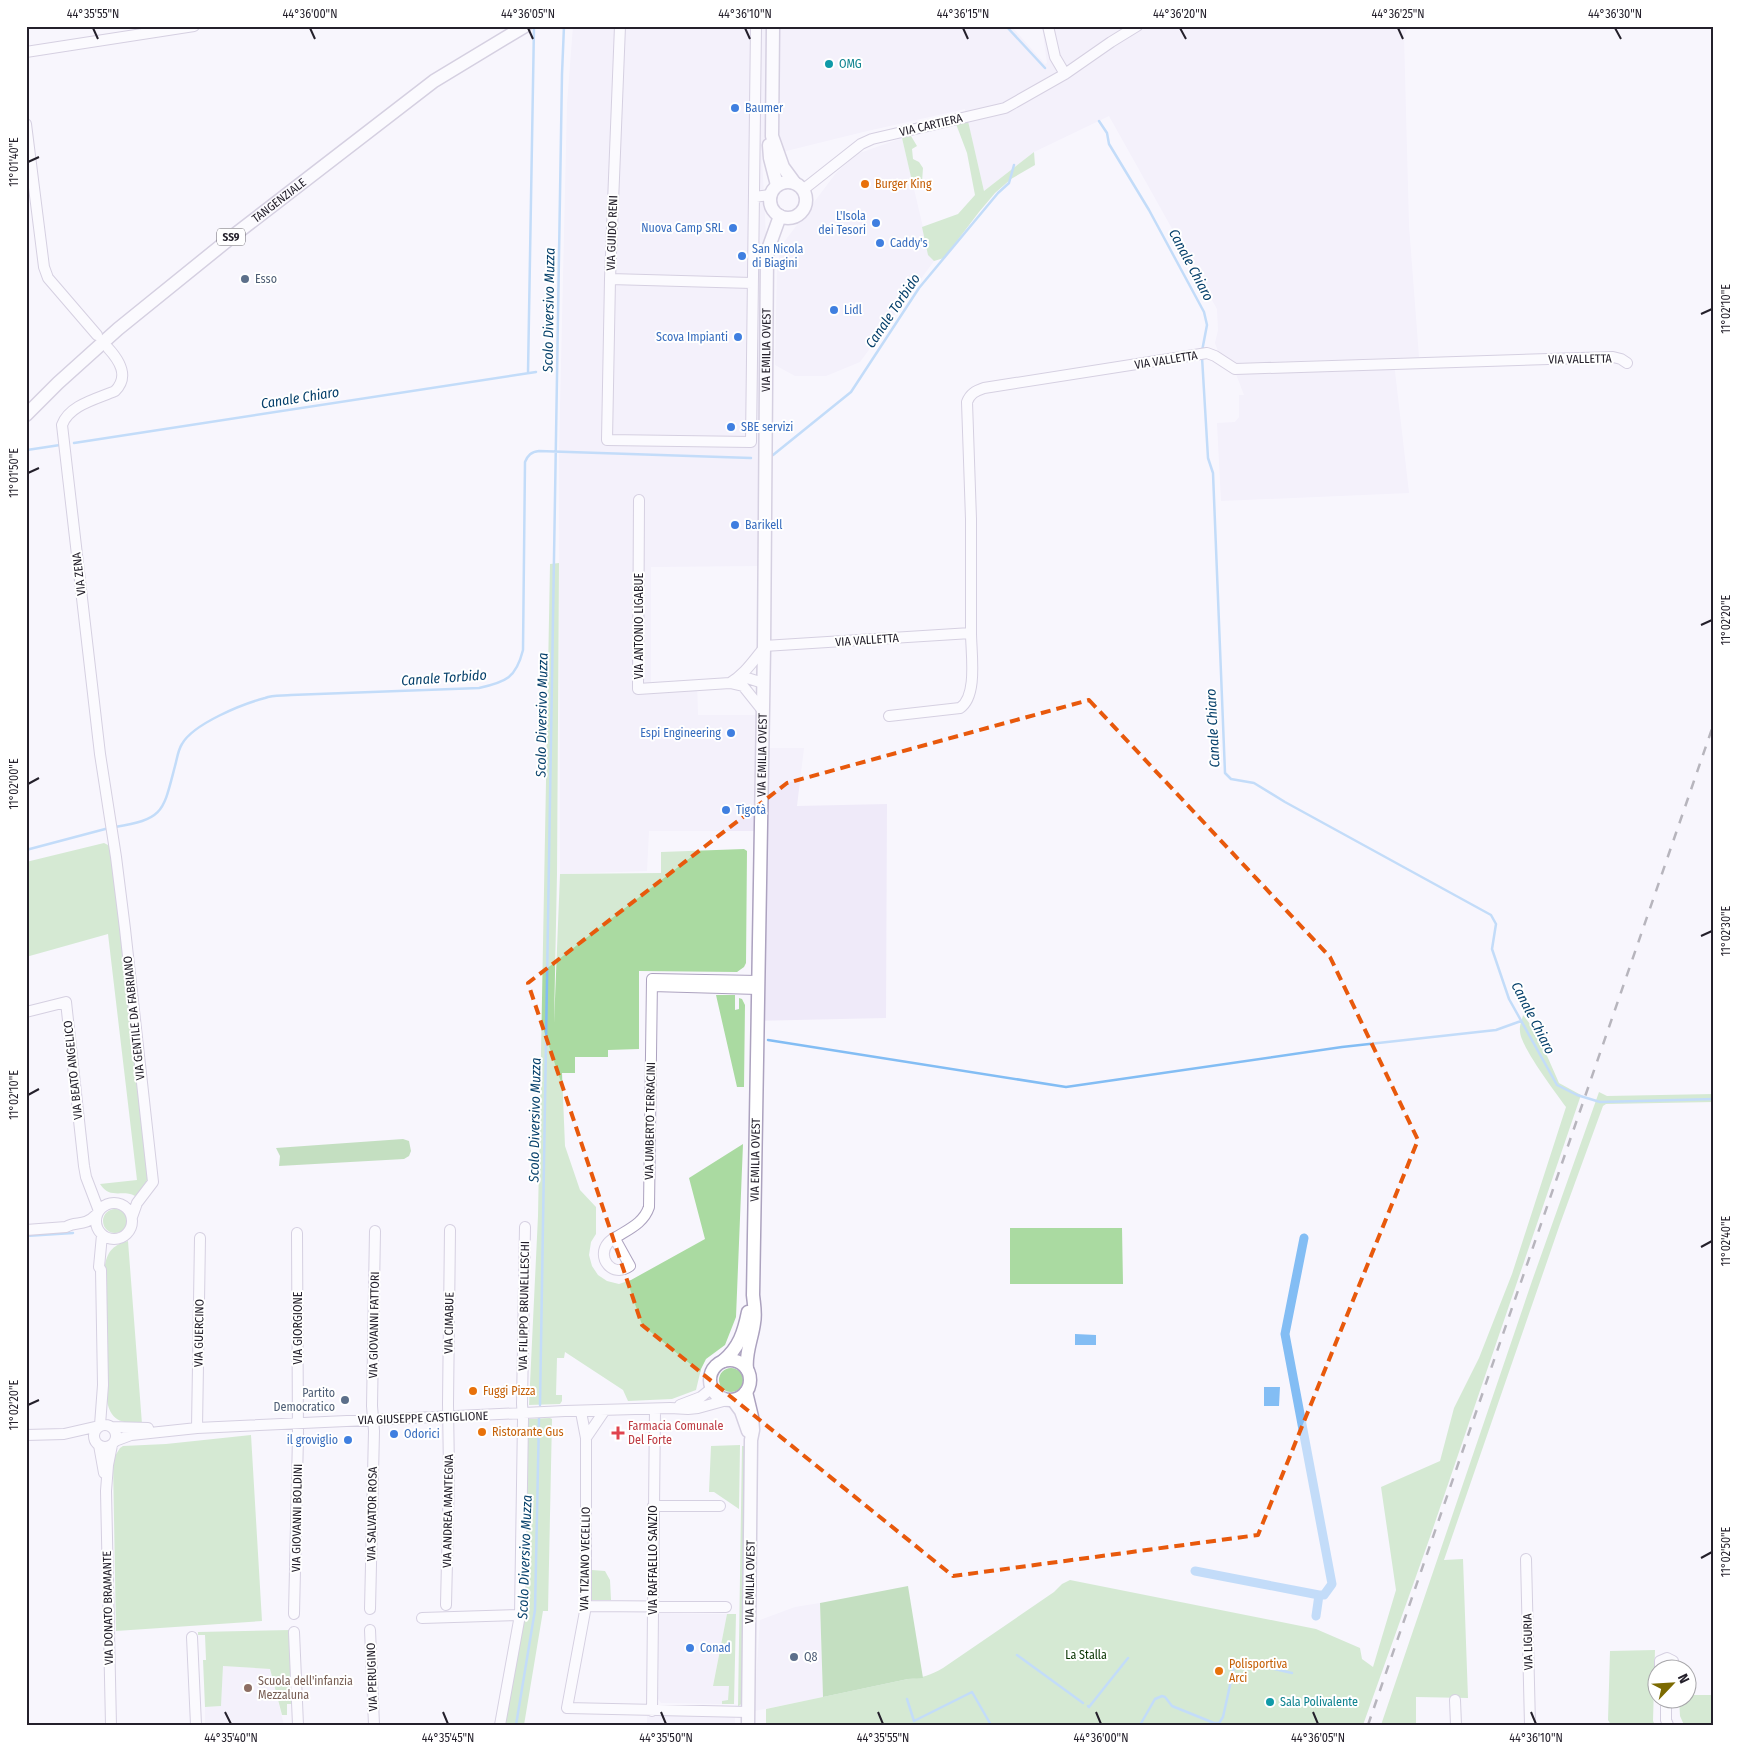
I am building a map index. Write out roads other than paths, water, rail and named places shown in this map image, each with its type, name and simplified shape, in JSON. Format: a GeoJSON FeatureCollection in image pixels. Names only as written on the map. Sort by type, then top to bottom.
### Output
{"type":"FeatureCollection","features":[{"type":"Feature","properties":{"kind":"main road","name":"TANGENZIALE"},"geometry":{"type":"LineString","coordinates":[[26,415],[58,383],[118,329],[233,236],[434,81],[525,26]]}},
{"type":"Feature","properties":{"kind":"main road"},"geometry":{"type":"LineString","coordinates":[[772,136],[769,144],[774,190],[772,207],[780,216],[792,218],[802,212],[807,201],[799,186],[782,167],[772,136],[773,26]]}},
{"type":"Feature","properties":{"kind":"main road"},"geometry":{"type":"LineString","coordinates":[[774,190],[788,181],[799,186]]}},
{"type":"Feature","properties":{"kind":"main road","name":"VIA EMILIA OVEST"},"geometry":{"type":"LineString","coordinates":[[747,1370],[747,1350],[754,1322],[764,647],[767,252],[780,216]]}},
{"type":"Feature","properties":{"kind":"main road","name":"VIA EMILIA OVEST"},"geometry":{"type":"LineString","coordinates":[[723,1361],[736,1349],[741,1339],[753,1295]]}},
{"type":"Feature","properties":{"kind":"main road"},"geometry":{"type":"LineString","coordinates":[[723,1361],[738,1361],[747,1370],[750,1382],[742,1397],[730,1400],[716,1394],[712,1388],[711,1376],[713,1370],[723,1361]]}},
{"type":"Feature","properties":{"kind":"main road","name":"VIA EMILIA OVEST"},"geometry":{"type":"LineString","coordinates":[[746,1392],[753,1430],[751,1440],[748,1718]]}},
{"type":"Feature","properties":{"kind":"main road","name":"VIA EMILIA OVEST"},"geometry":{"type":"LineString","coordinates":[[730,1400],[744,1419],[751,1440]]}},
{"type":"Feature","properties":{"kind":"street"},"geometry":{"type":"LineString","coordinates":[[26,52],[194,26]]}},
{"type":"Feature","properties":{"kind":"street","name":"VIA GUIDO RENI"},"geometry":{"type":"LineString","coordinates":[[607,440],[610,279],[620,26]]}},
{"type":"Feature","properties":{"kind":"street","name":"VIA EMILIA OVEST"},"geometry":{"type":"LineString","coordinates":[[607,440],[751,442],[756,26]]}},
{"type":"Feature","properties":{"kind":"street"},"geometry":{"type":"LineString","coordinates":[[1048,26],[1055,57],[1065,74]]}},
{"type":"Feature","properties":{"kind":"street","name":"VIA CARTIERA"},"geometry":{"type":"LineString","coordinates":[[799,186],[844,158],[868,140],[1005,108],[1065,74],[1138,26]]}},
{"type":"Feature","properties":{"kind":"street"},"geometry":{"type":"LineString","coordinates":[[26,124],[44,267],[48,278],[97,335]]}},
{"type":"Feature","properties":{"kind":"street"},"geometry":{"type":"LineString","coordinates":[[754,197],[774,190]]}},
{"type":"Feature","properties":{"kind":"street"},"geometry":{"type":"LineString","coordinates":[[610,279],[752,283]]}},
{"type":"Feature","properties":{"kind":"street","name":"VIA ZENA"},"geometry":{"type":"LineString","coordinates":[[108,348],[121,364],[123,372],[118,387],[115,391],[72,410],[62,425],[100,754],[112,838]]}},
{"type":"Feature","properties":{"kind":"street","name":"VIA VALLETTA"},"geometry":{"type":"LineString","coordinates":[[889,716],[960,708],[964,706],[971,691],[971,519],[967,412],[969,396],[984,388],[1204,354],[1215,356],[1235,370],[1613,357],[1627,363]]}},
{"type":"Feature","properties":{"kind":"street","name":"VIA ANTONIO LIGABUE"},"geometry":{"type":"LineString","coordinates":[[639,500],[638,689],[737,683],[754,686],[763,683]]}},
{"type":"Feature","properties":{"kind":"street","name":"VIA VALLETTA"},"geometry":{"type":"LineString","coordinates":[[764,647],[971,633]]}},
{"type":"Feature","properties":{"kind":"street"},"geometry":{"type":"LineString","coordinates":[[763,711],[737,683],[764,647]]}},
{"type":"Feature","properties":{"kind":"street","name":"VIA GENTILE DA FABRIANO"},"geometry":{"type":"LineString","coordinates":[[112,838],[125,929],[153,1182],[137,1203],[132,1217]]}},
{"type":"Feature","properties":{"kind":"street","name":"VIA UMBERTO TERRACINI"},"geometry":{"type":"LineString","coordinates":[[615,1239],[642,1221],[649,1207],[652,982],[758,985]]}},
{"type":"Feature","properties":{"kind":"street","name":"VIA BEATO ANGELICO"},"geometry":{"type":"LineString","coordinates":[[26,1012],[66,1002],[86,1177],[98,1213]]}},
{"type":"Feature","properties":{"kind":"street","name":"VIA BEATO ANGELICO"},"geometry":{"type":"LineString","coordinates":[[86,1177],[99,1196],[116,1203]]}},
{"type":"Feature","properties":{"kind":"street"},"geometry":{"type":"LineString","coordinates":[[26,1230],[66,1227],[68,1225],[86,1223],[105,1205],[143,1195]]}},
{"type":"Feature","properties":{"kind":"street"},"geometry":{"type":"LineString","coordinates":[[105,1426],[101,1270],[105,1252],[128,1233],[133,1222],[128,1209],[116,1203]]}},
{"type":"Feature","properties":{"kind":"street"},"geometry":{"type":"LineString","coordinates":[[98,1213],[96,1225],[101,1234],[99,1266],[101,1270]]}},
{"type":"Feature","properties":{"kind":"street"},"geometry":{"type":"LineString","coordinates":[[66,1227],[69,1229],[82,1229],[108,1238],[119,1239]]}},
{"type":"Feature","properties":{"kind":"street","name":"VIA FILIPPO BRUNELLESCHI"},"geometry":{"type":"LineString","coordinates":[[500,1725],[520,1615],[525,1227]]}},
{"type":"Feature","properties":{"kind":"street","name":"VIA CIMABUE"},"geometry":{"type":"LineString","coordinates":[[448,1416],[450,1230]]}},
{"type":"Feature","properties":{"kind":"street","name":"VIA GIOVANNI FATTORI"},"geometry":{"type":"LineString","coordinates":[[373,1420],[375,1231]]}},
{"type":"Feature","properties":{"kind":"street","name":"VIA GIORGIONE"},"geometry":{"type":"LineString","coordinates":[[297,1233],[298,1423]]}},
{"type":"Feature","properties":{"kind":"street","name":"VIA GUERCINO"},"geometry":{"type":"LineString","coordinates":[[198,1428],[200,1238]]}},
{"type":"Feature","properties":{"kind":"street","name":"VIA GIUSEPPE CASTIGLIONE"},"geometry":{"type":"LineString","coordinates":[[670,1408],[692,1402],[712,1388]]}},
{"type":"Feature","properties":{"kind":"street","name":"VIA GIUSEPPE CASTIGLIONE"},"geometry":{"type":"LineString","coordinates":[[113,1443],[131,1435],[198,1428],[448,1416],[698,1408],[730,1400]]}},
{"type":"Feature","properties":{"kind":"street","name":"VIA RAFFAELLO SANZIO"},"geometry":{"type":"LineString","coordinates":[[652,1711],[655,1409]]}},
{"type":"Feature","properties":{"kind":"street"},"geometry":{"type":"LineString","coordinates":[[586,1438],[605,1410]]}},
{"type":"Feature","properties":{"kind":"street"},"geometry":{"type":"LineString","coordinates":[[593,1411],[593,1428]]}},
{"type":"Feature","properties":{"kind":"street","name":"VIA TIZIANO VECELLIO"},"geometry":{"type":"LineString","coordinates":[[581,1412],[586,1438],[586,1606],[567,1708],[652,1711]]}},
{"type":"Feature","properties":{"kind":"street","name":"VIA ANDREA MANTEGNA"},"geometry":{"type":"LineString","coordinates":[[446,1606],[449,1473],[448,1416]]}},
{"type":"Feature","properties":{"kind":"street","name":"VIA SALVATOR ROSA"},"geometry":{"type":"LineString","coordinates":[[370,1609],[373,1420]]}},
{"type":"Feature","properties":{"kind":"street","name":"VIA GIOVANNI BOLDINI"},"geometry":{"type":"LineString","coordinates":[[294,1614],[298,1423]]}},
{"type":"Feature","properties":{"kind":"street"},"geometry":{"type":"LineString","coordinates":[[105,1426],[116,1434],[113,1443],[105,1447],[97,1443],[94,1432],[105,1426]]}},
{"type":"Feature","properties":{"kind":"street","name":"VIA GIUSEPPE CASTIGLIONE"},"geometry":{"type":"LineString","coordinates":[[26,1435],[64,1434],[105,1426],[176,1430]]}},
{"type":"Feature","properties":{"kind":"street","name":"VIA GIUSEPPE CASTIGLIONE"},"geometry":{"type":"LineString","coordinates":[[64,1434],[97,1443]]}},
{"type":"Feature","properties":{"kind":"street","name":"VIA DONATO BRAMANTE"},"geometry":{"type":"LineString","coordinates":[[97,1443],[106,1491]]}},
{"type":"Feature","properties":{"kind":"street","name":"VIA DONATO BRAMANTE"},"geometry":{"type":"LineString","coordinates":[[111,1725],[106,1491],[108,1465],[113,1443]]}},
{"type":"Feature","properties":{"kind":"street"},"geometry":{"type":"LineString","coordinates":[[653,1506],[720,1506]]}},
{"type":"Feature","properties":{"kind":"street","name":"VIA LIGURIA"},"geometry":{"type":"LineString","coordinates":[[1526,1559],[1530,1725]]}},
{"type":"Feature","properties":{"kind":"street"},"geometry":{"type":"LineString","coordinates":[[586,1606],[726,1608]]}},
{"type":"Feature","properties":{"kind":"street"},"geometry":{"type":"LineString","coordinates":[[422,1618],[520,1615]]}},
{"type":"Feature","properties":{"kind":"street","name":"VIA PERUGINO"},"geometry":{"type":"LineString","coordinates":[[370,1630],[374,1725]]}},
{"type":"Feature","properties":{"kind":"street"},"geometry":{"type":"LineString","coordinates":[[294,1632],[298,1725]]}},
{"type":"Feature","properties":{"kind":"street"},"geometry":{"type":"LineString","coordinates":[[192,1637],[196,1725]]}},
{"type":"Feature","properties":{"kind":"street"},"geometry":{"type":"LineString","coordinates":[[1455,1700],[1456,1725]]}},
{"type":"Feature","properties":{"kind":"street"},"geometry":{"type":"LineString","coordinates":[[1666,1708],[1668,1725]]}},
{"type":"Feature","properties":{"kind":"street"},"geometry":{"type":"LineString","coordinates":[[652,1711],[748,1718]]}},
{"type":"Feature","properties":{"kind":"water"},"geometry":{"type":"Polygon","coordinates":[[[1075,1334],[1096,1335],[1096,1345],[1075,1345],[1075,1334]]]}},
{"type":"Feature","properties":{"kind":"water"},"geometry":{"type":"Polygon","coordinates":[[[1264,1387],[1280,1387],[1279,1406],[1264,1406],[1264,1387]]]}},
{"type":"Feature","properties":{"kind":"waterway","name":"Canale Chiaro"},"geometry":{"type":"LineString","coordinates":[[528,373],[534,26]]}},
{"type":"Feature","properties":{"kind":"waterway","name":"Scolo Diversivo Muzza"},"geometry":{"type":"LineString","coordinates":[[540,1405],[564,26]]}},
{"type":"Feature","properties":{"kind":"waterway","name":"Canale Chiaro"},"geometry":{"type":"LineString","coordinates":[[1006,26],[1045,68]]}},
{"type":"Feature","properties":{"kind":"waterway","name":"Canale Chiaro"},"geometry":{"type":"LineString","coordinates":[[1099,121],[1107,133],[1109,144],[1149,210],[1204,312],[1207,325],[1202,351]]}},
{"type":"Feature","properties":{"kind":"waterway","name":"Canale Torbido"},"geometry":{"type":"LineString","coordinates":[[773,455],[851,392],[919,288],[998,193],[1009,183],[1014,165]]}},
{"type":"Feature","properties":{"kind":"waterway","name":"Canale Chiaro"},"geometry":{"type":"LineString","coordinates":[[1202,357],[1208,458],[1213,473],[1225,773],[1231,779],[1254,783],[1285,802],[1491,915],[1496,924],[1492,949],[1509,999],[1557,1085],[1577,1095],[1600,1102],[1714,1099]]}},
{"type":"Feature","properties":{"kind":"waterway","name":"Canale Chiaro"},"geometry":{"type":"LineString","coordinates":[[74,443],[536,372]]}},
{"type":"Feature","properties":{"kind":"waterway","name":"Canale Chiaro"},"geometry":{"type":"LineString","coordinates":[[27,450],[60,445]]}},
{"type":"Feature","properties":{"kind":"waterway","name":"Canale Torbido"},"geometry":{"type":"LineString","coordinates":[[115,827],[143,821],[159,811],[164,803],[182,744],[196,729],[207,722],[244,705],[268,697],[278,696],[479,688],[503,681],[513,673],[523,650],[525,462],[532,453],[539,451],[751,458]]}},
{"type":"Feature","properties":{"kind":"waterway","name":"Canale Torbido"},"geometry":{"type":"LineString","coordinates":[[26,850],[109,828]]}},
{"type":"Feature","properties":{"kind":"waterway"},"geometry":{"type":"LineString","coordinates":[[768,1040],[1066,1087],[1342,1047],[1496,1030],[1521,1021]]}},
{"type":"Feature","properties":{"kind":"waterway"},"geometry":{"type":"LineString","coordinates":[[26,1236],[73,1233]]}},
{"type":"Feature","properties":{"kind":"waterway"},"geometry":{"type":"LineString","coordinates":[[1304,1238],[1285,1334],[1332,1584],[1324,1595],[1319,1595],[1316,1616]]}},
{"type":"Feature","properties":{"kind":"waterway","name":"Scolo Diversivo Muzza"},"geometry":{"type":"LineString","coordinates":[[516,1725],[535,1610],[539,1418]]}},
{"type":"Feature","properties":{"kind":"waterway"},"geometry":{"type":"LineString","coordinates":[[1195,1571],[1319,1595]]}},
{"type":"Feature","properties":{"kind":"waterway"},"geometry":{"type":"LineString","coordinates":[[1017,1655],[1083,1703]]}},
{"type":"Feature","properties":{"kind":"waterway"},"geometry":{"type":"LineString","coordinates":[[1088,1706],[1128,1658]]}},
{"type":"Feature","properties":{"kind":"waterway"},"geometry":{"type":"LineString","coordinates":[[1140,1725],[1155,1699],[1162,1696],[1172,1706],[1214,1723],[1219,1723],[1223,1717],[1234,1667],[1238,1664],[1244,1662],[1292,1673]]}},
{"type":"Feature","properties":{"kind":"waterway"},"geometry":{"type":"LineString","coordinates":[[907,1699],[914,1721],[972,1692],[991,1725]]}},
{"type":"Feature","properties":{"kind":"railway"},"geometry":{"type":"LineString","coordinates":[[1368,1725],[1714,723]]}},
{"type":"Feature","properties":{"kind":"place","name":"OMG"},"geometry":{"type":"Point","coordinates":[829,64]}},
{"type":"Feature","properties":{"kind":"place","name":"Baumer"},"geometry":{"type":"Point","coordinates":[735,108]}},
{"type":"Feature","properties":{"kind":"place","name":"Burger King"},"geometry":{"type":"Point","coordinates":[865,184]}},
{"type":"Feature","properties":{"kind":"place","name":"L'Isola dei Tesori"},"geometry":{"type":"Point","coordinates":[876,223]}},
{"type":"Feature","properties":{"kind":"place","name":"Nuova Camp SRL"},"geometry":{"type":"Point","coordinates":[733,228]}},
{"type":"Feature","properties":{"kind":"place","name":"Caddy's"},"geometry":{"type":"Point","coordinates":[880,243]}},
{"type":"Feature","properties":{"kind":"place","name":"San Nicola di Biagini"},"geometry":{"type":"Point","coordinates":[742,256]}},
{"type":"Feature","properties":{"kind":"place","name":"Esso"},"geometry":{"type":"Point","coordinates":[245,279]}},
{"type":"Feature","properties":{"kind":"place","name":"Lidl"},"geometry":{"type":"Point","coordinates":[834,310]}},
{"type":"Feature","properties":{"kind":"place","name":"Scova Impianti"},"geometry":{"type":"Point","coordinates":[738,337]}},
{"type":"Feature","properties":{"kind":"place","name":"SBE servizi"},"geometry":{"type":"Point","coordinates":[731,427]}},
{"type":"Feature","properties":{"kind":"place","name":"Barikell"},"geometry":{"type":"Point","coordinates":[735,525]}},
{"type":"Feature","properties":{"kind":"place","name":"Espi Engineering"},"geometry":{"type":"Point","coordinates":[731,733]}},
{"type":"Feature","properties":{"kind":"place","name":"Tigotà"},"geometry":{"type":"Point","coordinates":[726,810]}},
{"type":"Feature","properties":{"kind":"place","name":"Fuggi Pizza"},"geometry":{"type":"Point","coordinates":[473,1391]}},
{"type":"Feature","properties":{"kind":"place","name":"Partito Democratico"},"geometry":{"type":"Point","coordinates":[345,1400]}},
{"type":"Feature","properties":{"kind":"place","name":"Ristorante Gus"},"geometry":{"type":"Point","coordinates":[482,1432]}},
{"type":"Feature","properties":{"kind":"place","name":"Farmacia Comunale Del Forte"},"geometry":{"type":"Point","coordinates":[618,1433]}},
{"type":"Feature","properties":{"kind":"place","name":"Odorici"},"geometry":{"type":"Point","coordinates":[394,1434]}},
{"type":"Feature","properties":{"kind":"place","name":"il groviglio"},"geometry":{"type":"Point","coordinates":[348,1440]}},
{"type":"Feature","properties":{"kind":"place","name":"Conad"},"geometry":{"type":"Point","coordinates":[690,1648]}},
{"type":"Feature","properties":{"kind":"place","name":"Q8"},"geometry":{"type":"Point","coordinates":[794,1657]}},
{"type":"Feature","properties":{"kind":"place","name":"Polisportiva Arci"},"geometry":{"type":"Point","coordinates":[1219,1671]}},
{"type":"Feature","properties":{"kind":"place","name":"Scuola dell'infanzia Mezzaluna"},"geometry":{"type":"Point","coordinates":[248,1688]}},
{"type":"Feature","properties":{"kind":"place","name":"Sala Polivalente"},"geometry":{"type":"Point","coordinates":[1270,1702]}},
{"type":"Feature","properties":{"kind":"park label","name":"La Stalla"},"geometry":{"type":"Point","coordinates":[1086,1655]}}]}
